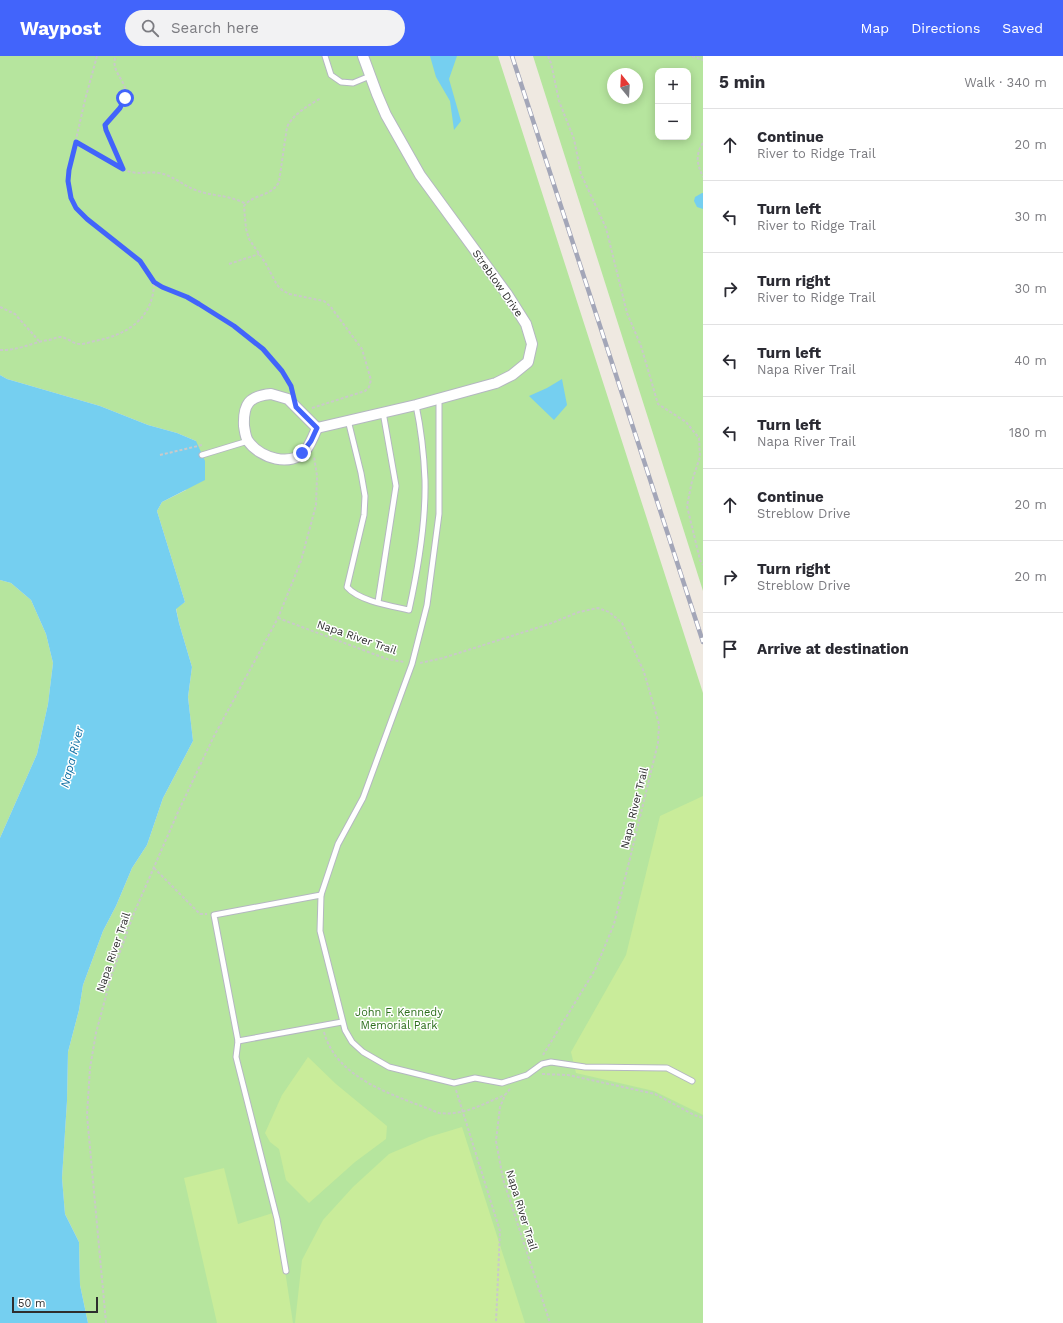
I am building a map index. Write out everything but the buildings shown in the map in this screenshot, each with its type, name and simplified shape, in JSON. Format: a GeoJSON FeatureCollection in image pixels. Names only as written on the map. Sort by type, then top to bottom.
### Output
{"type":"FeatureCollection","features":[{"type":"Feature","properties":{"kind":"street","name":"Streblow Drive"},"geometry":{"type":"LineString","coordinates":[[317,428],[416,405],[496,383],[522,368],[528,362],[532,344],[526,324],[507,294],[420,175],[386,115],[363,56]]}},
{"type":"Feature","properties":{"kind":"street"},"geometry":{"type":"LineString","coordinates":[[261,395],[279,395],[288,399],[317,428],[306,450],[295,458],[282,460],[269,457],[261,454],[248,441],[245,432],[245,409],[251,400],[261,395]]}},
{"type":"Feature","properties":{"kind":"lane"},"geometry":{"type":"LineString","coordinates":[[325,56],[331,75],[341,82],[353,83],[370,76]]}},
{"type":"Feature","properties":{"kind":"lane"},"geometry":{"type":"LineString","coordinates":[[438,399],[439,514],[427,605],[412,664],[362,798],[338,844],[321,895],[320,931],[342,1022],[352,1042],[362,1052],[389,1067],[454,1083],[475,1078],[502,1082],[527,1075],[542,1064],[551,1062],[585,1067],[667,1068],[692,1081]]}},
{"type":"Feature","properties":{"kind":"lane"},"geometry":{"type":"LineString","coordinates":[[348,420],[365,496],[364,515],[347,587],[353,593],[378,602],[409,610],[415,584],[424,516],[425,480],[420,428],[416,405]]}},
{"type":"Feature","properties":{"kind":"lane"},"geometry":{"type":"LineString","coordinates":[[378,602],[396,486],[383,412]]}},
{"type":"Feature","properties":{"kind":"lane"},"geometry":{"type":"LineString","coordinates":[[202,455],[248,441]]}},
{"type":"Feature","properties":{"kind":"lane"},"geometry":{"type":"LineString","coordinates":[[286,1271],[277,1220],[236,1057],[238,1041],[214,915],[321,895]]}},
{"type":"Feature","properties":{"kind":"lane"},"geometry":{"type":"LineString","coordinates":[[238,1041],[342,1022]]}},
{"type":"Feature","properties":{"kind":"path"},"geometry":{"type":"LineString","coordinates":[[97,56],[86,93],[69,170],[68,181],[71,198],[76,208],[87,219],[140,261],[154,282],[199,304],[234,326],[263,349],[282,371],[291,386],[296,407],[314,408],[365,391],[369,387],[371,380],[362,349],[330,306],[324,301],[289,294],[277,285],[249,239],[246,229],[244,206],[250,200],[262,196],[276,187],[279,182],[287,127],[290,121],[298,112],[321,98]]}},
{"type":"Feature","properties":{"kind":"path"},"geometry":{"type":"LineString","coordinates":[[116,56],[114,60],[114,68],[123,83],[125,98],[120,108],[105,125],[123,169]]}},
{"type":"Feature","properties":{"kind":"path"},"geometry":{"type":"LineString","coordinates":[[548,56],[551,63],[559,101],[574,138],[581,174],[606,228],[627,313],[641,346],[658,404],[686,422],[699,438],[700,457],[692,481],[687,506],[700,560],[703,565]]}},
{"type":"Feature","properties":{"kind":"path"},"geometry":{"type":"LineString","coordinates":[[692,56],[703,60]]}},
{"type":"Feature","properties":{"kind":"path"},"geometry":{"type":"LineString","coordinates":[[76,142],[123,169],[136,174],[158,173],[167,175],[193,190],[206,194],[233,198],[246,204]]}},
{"type":"Feature","properties":{"kind":"path"},"geometry":{"type":"LineString","coordinates":[[703,143],[697,157],[699,168],[703,177]]}},
{"type":"Feature","properties":{"kind":"path"},"geometry":{"type":"LineString","coordinates":[[229,264],[259,254]]}},
{"type":"Feature","properties":{"kind":"path"},"geometry":{"type":"LineString","coordinates":[[0,350],[21,347],[39,341],[60,337],[79,344],[111,338],[124,332],[140,320],[145,314],[151,303],[154,282]]}},
{"type":"Feature","properties":{"kind":"path"},"geometry":{"type":"LineString","coordinates":[[0,307],[15,314],[39,341]]}},
{"type":"Feature","properties":{"kind":"path","name":"Napa River Trail"},"geometry":{"type":"LineString","coordinates":[[106,1323],[87,1115],[90,1068],[96,1033],[111,978],[134,913],[213,738],[278,618],[301,561],[316,505],[317,476],[311,441]]}},
{"type":"Feature","properties":{"kind":"path"},"geometry":{"type":"LineString","coordinates":[[160,455],[206,444]]}},
{"type":"Feature","properties":{"kind":"path","name":"Napa River Trail"},"geometry":{"type":"LineString","coordinates":[[278,618],[387,659],[412,664],[443,658],[549,624],[579,612],[598,608],[609,612],[622,623],[644,672],[659,724],[658,743],[614,924],[595,970],[541,1059]]}},
{"type":"Feature","properties":{"kind":"path"},"geometry":{"type":"LineString","coordinates":[[154,868],[200,914],[214,915]]}},
{"type":"Feature","properties":{"kind":"path"},"geometry":{"type":"LineString","coordinates":[[322,1025],[326,1040],[336,1058],[347,1068],[365,1081],[440,1113],[450,1114],[463,1112],[505,1095]]}},
{"type":"Feature","properties":{"kind":"path"},"geometry":{"type":"LineString","coordinates":[[527,1075],[558,1073],[655,1094],[694,1115],[703,1118]]}},
{"type":"Feature","properties":{"kind":"path","name":"Napa River Trail"},"geometry":{"type":"LineString","coordinates":[[527,1075],[514,1084],[505,1095],[500,1107],[496,1141],[502,1179],[550,1323]]}},
{"type":"Feature","properties":{"kind":"path"},"geometry":{"type":"LineString","coordinates":[[454,1083],[500,1231],[496,1323]]}},
{"type":"Feature","properties":{"kind":"green space","name":"John F. Kennedy Memorial Park"},"geometry":{"type":"Polygon","coordinates":[[[0,56],[498,56],[703,693],[703,1323],[88,1323],[80,1285],[79,1242],[65,1214],[62,1178],[67,1101],[68,1052],[79,1010],[83,985],[103,931],[116,906],[132,868],[147,845],[163,798],[193,741],[188,697],[192,667],[176,608],[185,602],[157,511],[162,502],[186,490],[196,441],[177,433],[148,425],[100,406],[7,379],[0,375],[0,56]]]}},
{"type":"Feature","properties":{"kind":"green space"},"geometry":{"type":"Polygon","coordinates":[[[533,56],[703,56],[703,591],[533,56]]]}},
{"type":"Feature","properties":{"kind":"green space"},"geometry":{"type":"Polygon","coordinates":[[[0,580],[11,583],[31,600],[46,634],[53,663],[48,704],[37,754],[0,838],[0,580]]]}},
{"type":"Feature","properties":{"kind":"green space"},"geometry":{"type":"Polygon","coordinates":[[[703,796],[703,1115],[654,1091],[576,1073],[571,1052],[626,955],[660,816],[703,796]]]}},
{"type":"Feature","properties":{"kind":"green space"},"geometry":{"type":"Polygon","coordinates":[[[308,1057],[336,1084],[387,1126],[386,1139],[355,1162],[309,1203],[286,1180],[279,1149],[270,1142],[265,1133],[282,1095],[308,1057]]]}},
{"type":"Feature","properties":{"kind":"green space"},"geometry":{"type":"Polygon","coordinates":[[[462,1127],[525,1323],[295,1323],[302,1260],[323,1220],[353,1187],[389,1154],[429,1137],[462,1127]]]}},
{"type":"Feature","properties":{"kind":"green space"},"geometry":{"type":"Polygon","coordinates":[[[224,1168],[238,1224],[276,1212],[293,1323],[217,1323],[184,1178],[224,1168]]]}},
{"type":"Feature","properties":{"kind":"water"},"geometry":{"type":"Polygon","coordinates":[[[430,56],[457,56],[449,79],[461,121],[454,130],[450,101],[436,77],[430,56]]]}},
{"type":"Feature","properties":{"kind":"water"},"geometry":{"type":"Polygon","coordinates":[[[702,193],[703,209],[697,207],[694,201],[695,197],[702,193]]]}},
{"type":"Feature","properties":{"kind":"water","name":"Napa River"},"geometry":{"type":"Polygon","coordinates":[[[0,375],[7,379],[100,406],[148,425],[177,433],[196,441],[205,461],[205,480],[162,502],[157,511],[185,602],[176,609],[192,667],[188,697],[193,741],[163,798],[147,845],[132,868],[116,906],[103,931],[83,985],[79,1010],[68,1052],[67,1101],[62,1178],[65,1214],[79,1242],[80,1285],[88,1323],[0,1323],[0,838],[37,754],[48,704],[53,663],[46,634],[31,600],[11,583],[0,580],[0,375]]]}},
{"type":"Feature","properties":{"kind":"water"},"geometry":{"type":"Polygon","coordinates":[[[562,379],[567,405],[554,420],[529,396],[562,379]]]}},
{"type":"Feature","properties":{"kind":"railway"},"geometry":{"type":"LineString","coordinates":[[512,56],[703,642]]}},
{"type":"Feature","properties":{"kind":"route"},"geometry":{"type":"LineString","coordinates":[[125,98],[120,108],[105,125],[123,169],[76,142],[69,170],[68,181],[71,198],[76,208],[87,219],[140,261],[154,282],[162,287],[187,297],[234,326],[263,349],[275,361],[291,386],[296,407],[317,428],[306,450],[302,453]]}}]}
